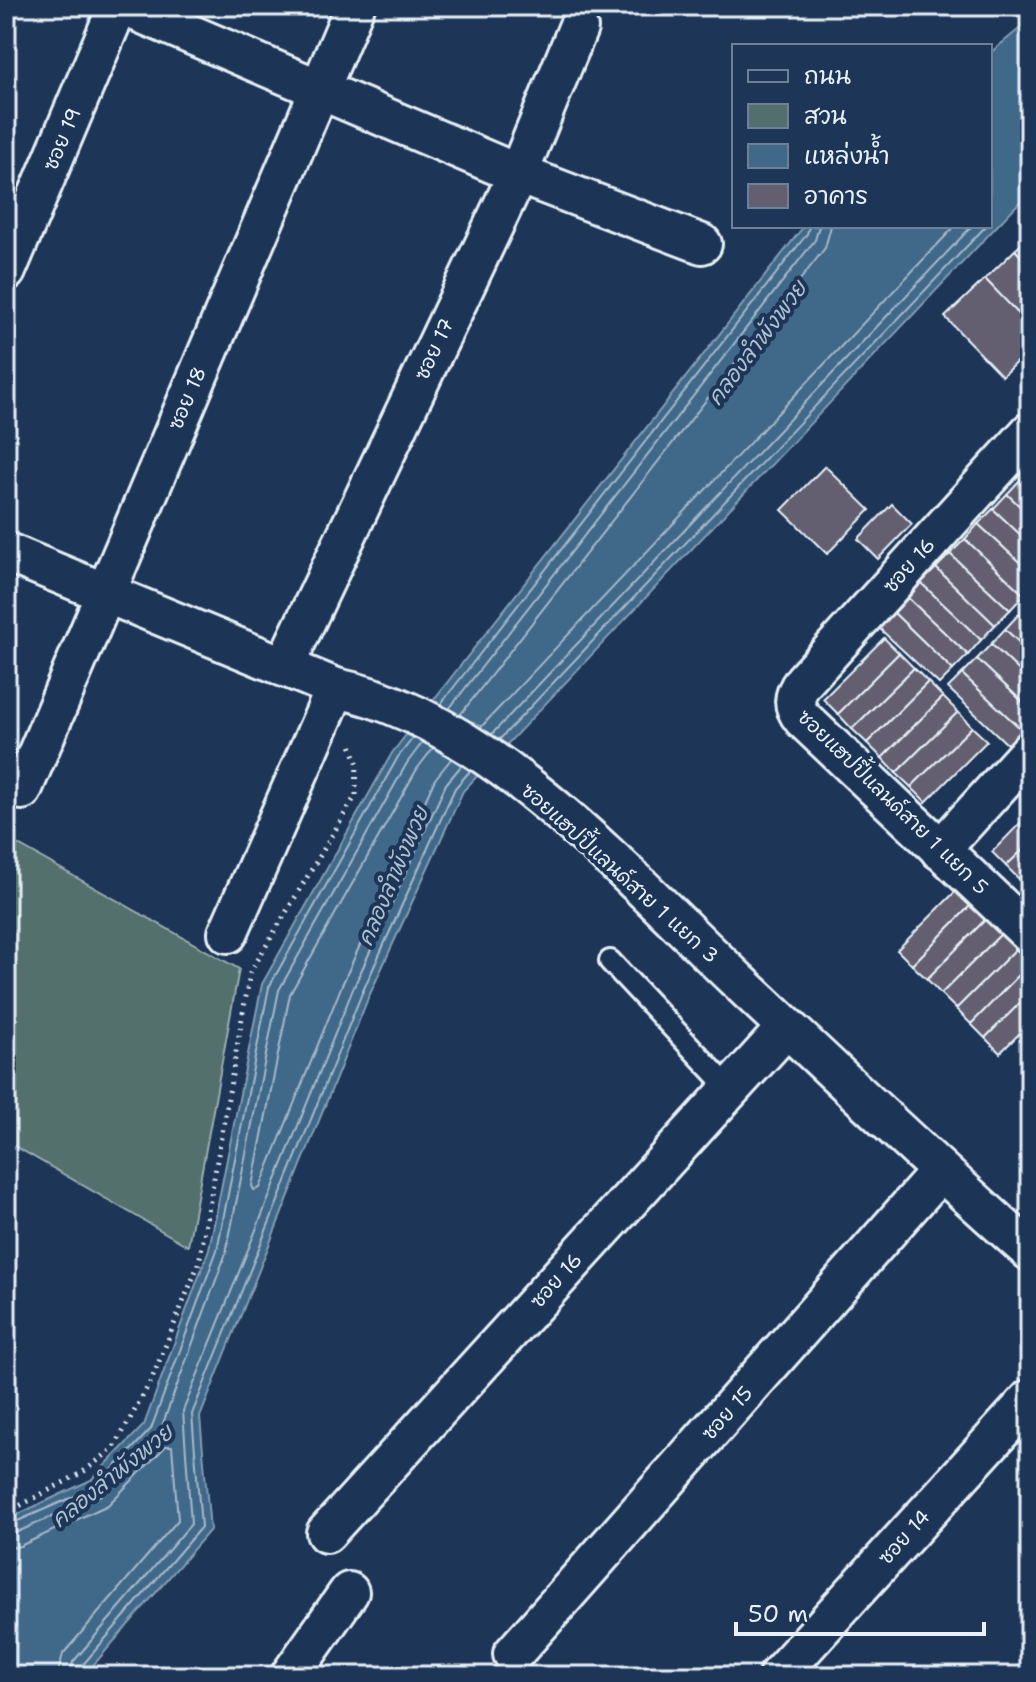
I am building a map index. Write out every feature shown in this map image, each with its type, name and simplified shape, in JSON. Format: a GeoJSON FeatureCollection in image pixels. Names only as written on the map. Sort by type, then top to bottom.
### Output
{"type":"FeatureCollection","features":[{"type":"Feature","properties":{"kind":"street","name":"ซอย 19"},"geometry":{"type":"LineString","coordinates":[[6,271],[118,6]]}},
{"type":"Feature","properties":{"kind":"street"},"geometry":{"type":"LineString","coordinates":[[124,6],[518,174],[702,244]]}},
{"type":"Feature","properties":{"kind":"street","name":"ซอย 18"},"geometry":{"type":"LineString","coordinates":[[22,790],[355,6]]}},
{"type":"Feature","properties":{"kind":"street","name":"ซอย 17"},"geometry":{"type":"LineString","coordinates":[[284,667],[518,174],[578,28]]}},
{"type":"Feature","properties":{"kind":"street","name":"ซอย 16"},"geometry":{"type":"LineString","coordinates":[[795,701],[796,690],[1030,432]]}},
{"type":"Feature","properties":{"kind":"street","name":"ซอยแฮปปี้แลนด์สาย 1 แยก 3"},"geometry":{"type":"LineString","coordinates":[[6,552],[284,667],[344,698],[437,726],[532,789],[940,1172],[1030,1251]]}},
{"type":"Feature","properties":{"kind":"street"},"geometry":{"type":"LineString","coordinates":[[228,933],[344,698]]}},
{"type":"Feature","properties":{"kind":"street","name":"ซอยแฮปปี้แลนด์สาย 1 แยก 5"},"geometry":{"type":"LineString","coordinates":[[795,701],[795,710],[803,719],[1030,934]]}},
{"type":"Feature","properties":{"kind":"street"},"geometry":{"type":"LineString","coordinates":[[940,850],[1030,751]]}},
{"type":"Feature","properties":{"kind":"street","name":"ซอย 16"},"geometry":{"type":"LineString","coordinates":[[326,1533],[787,1027]]}},
{"type":"Feature","properties":{"kind":"street","name":"ซอย 15"},"geometry":{"type":"LineString","coordinates":[[513,1654],[940,1172]]}},
{"type":"Feature","properties":{"kind":"street","name":"ซอย 14"},"geometry":{"type":"LineString","coordinates":[[778,1676],[1030,1399]]}},
{"type":"Feature","properties":{"kind":"street"},"geometry":{"type":"LineString","coordinates":[[290,1676],[349,1592]]}},
{"type":"Feature","properties":{"kind":"lane"},"geometry":{"type":"LineString","coordinates":[[610,961],[730,1089]]}},
{"type":"Feature","properties":{"kind":"path"},"geometry":{"type":"LineString","coordinates":[[6,1513],[83,1472],[114,1448],[152,1379],[199,1263],[250,973],[356,795],[357,762],[349,738],[344,698]]}},
{"type":"Feature","properties":{"kind":"green space"},"geometry":{"type":"Polygon","coordinates":[[[6,838],[239,969],[188,1246],[6,1141],[6,838]]]}},
{"type":"Feature","properties":{"kind":"water","name":"คลองลำพังพวย"},"geometry":{"type":"Polygon","coordinates":[[[1030,20],[1030,191],[463,791],[369,996],[200,1417],[210,1530],[84,1676],[6,1676],[6,1520],[91,1480],[144,1425],[209,1249],[262,984],[392,753],[802,228],[992,228],[992,51],[1030,20]]]}},
{"type":"Feature","properties":{"kind":"building"},"geometry":{"type":"Polygon","coordinates":[[[1030,236],[1030,266],[1015,250],[1030,236]]]}},
{"type":"Feature","properties":{"kind":"building"},"geometry":{"type":"Polygon","coordinates":[[[1015,250],[1030,266],[1030,326],[985,279],[1015,250]]]}},
{"type":"Feature","properties":{"kind":"building"},"geometry":{"type":"Polygon","coordinates":[[[985,279],[1030,326],[1030,349],[1002,376],[945,317],[985,279]]]}},
{"type":"Feature","properties":{"kind":"building"},"geometry":{"type":"Polygon","coordinates":[[[825,466],[870,510],[827,554],[782,510],[825,466]]]}},
{"type":"Feature","properties":{"kind":"building"},"geometry":{"type":"Polygon","coordinates":[[[1021,479],[1030,487],[1030,516],[1007,494],[1021,479]]]}},
{"type":"Feature","properties":{"kind":"building"},"geometry":{"type":"Polygon","coordinates":[[[1007,494],[1030,516],[1030,544],[993,509],[1007,494]]]}},
{"type":"Feature","properties":{"kind":"building"},"geometry":{"type":"Polygon","coordinates":[[[892,504],[912,524],[878,559],[858,539],[892,504]]]}},
{"type":"Feature","properties":{"kind":"building"},"geometry":{"type":"Polygon","coordinates":[[[993,509],[1030,544],[1030,572],[978,524],[993,509]]]}},
{"type":"Feature","properties":{"kind":"building"},"geometry":{"type":"Polygon","coordinates":[[[978,524],[1030,572],[1030,589],[1024,595],[965,539],[978,524]]]}},
{"type":"Feature","properties":{"kind":"building"},"geometry":{"type":"Polygon","coordinates":[[[965,539],[1024,595],[1010,610],[950,554],[965,539]]]}},
{"type":"Feature","properties":{"kind":"building"},"geometry":{"type":"Polygon","coordinates":[[[950,554],[1010,610],[995,625],[936,568],[950,554]]]}},
{"type":"Feature","properties":{"kind":"building"},"geometry":{"type":"Polygon","coordinates":[[[936,568],[995,625],[981,640],[921,583],[936,568]]]}},
{"type":"Feature","properties":{"kind":"building"},"geometry":{"type":"Polygon","coordinates":[[[921,583],[981,640],[968,655],[908,598],[921,583]]]}},
{"type":"Feature","properties":{"kind":"building"},"geometry":{"type":"Polygon","coordinates":[[[908,598],[968,655],[953,670],[894,613],[908,598]]]}},
{"type":"Feature","properties":{"kind":"building"},"geometry":{"type":"Polygon","coordinates":[[[1030,602],[1030,624],[1019,614],[1030,602]]]}},
{"type":"Feature","properties":{"kind":"building"},"geometry":{"type":"Polygon","coordinates":[[[894,613],[953,670],[939,684],[879,628],[894,613]]]}},
{"type":"Feature","properties":{"kind":"building"},"geometry":{"type":"Polygon","coordinates":[[[1019,614],[1030,624],[1030,653],[1005,629],[1019,614]]]}},
{"type":"Feature","properties":{"kind":"building"},"geometry":{"type":"Polygon","coordinates":[[[1005,629],[1030,653],[1030,681],[991,644],[1005,629]]]}},
{"type":"Feature","properties":{"kind":"building"},"geometry":{"type":"Polygon","coordinates":[[[884,638],[899,653],[838,714],[823,699],[884,638]]]}},
{"type":"Feature","properties":{"kind":"building"},"geometry":{"type":"Polygon","coordinates":[[[991,644],[1030,681],[1030,709],[977,659],[991,644]]]}},
{"type":"Feature","properties":{"kind":"building"},"geometry":{"type":"Polygon","coordinates":[[[899,653],[914,668],[852,729],[838,714],[899,653]]]}},
{"type":"Feature","properties":{"kind":"building"},"geometry":{"type":"Polygon","coordinates":[[[977,659],[1030,709],[1030,722],[1022,730],[962,674],[977,659]]]}},
{"type":"Feature","properties":{"kind":"building"},"geometry":{"type":"Polygon","coordinates":[[[914,668],[928,682],[867,743],[852,729],[914,668]]]}},
{"type":"Feature","properties":{"kind":"building"},"geometry":{"type":"Polygon","coordinates":[[[962,674],[1022,730],[1008,745],[948,688],[962,674]]]}},
{"type":"Feature","properties":{"kind":"building"},"geometry":{"type":"Polygon","coordinates":[[[928,682],[943,697],[882,758],[867,743],[928,682]]]}},
{"type":"Feature","properties":{"kind":"building"},"geometry":{"type":"Polygon","coordinates":[[[943,697],[958,712],[896,773],[882,758],[943,697]]]}},
{"type":"Feature","properties":{"kind":"building"},"geometry":{"type":"Polygon","coordinates":[[[958,712],[972,727],[911,787],[896,773],[958,712]]]}},
{"type":"Feature","properties":{"kind":"building"},"geometry":{"type":"Polygon","coordinates":[[[972,727],[987,741],[926,802],[911,787],[972,727]]]}},
{"type":"Feature","properties":{"kind":"building"},"geometry":{"type":"Polygon","coordinates":[[[1030,813],[1030,843],[1006,866],[992,852],[1030,813]]]}},
{"type":"Feature","properties":{"kind":"building"},"geometry":{"type":"Polygon","coordinates":[[[1030,843],[1030,872],[1021,881],[1006,866],[1030,843]]]}},
{"type":"Feature","properties":{"kind":"building"},"geometry":{"type":"Polygon","coordinates":[[[1030,872],[1030,890],[1021,881],[1030,872]]]}},
{"type":"Feature","properties":{"kind":"building"},"geometry":{"type":"Polygon","coordinates":[[[958,889],[973,903],[912,965],[897,950],[958,889]]]}},
{"type":"Feature","properties":{"kind":"building"},"geometry":{"type":"Polygon","coordinates":[[[973,903],[987,918],[927,979],[912,965],[973,903]]]}},
{"type":"Feature","properties":{"kind":"building"},"geometry":{"type":"Polygon","coordinates":[[[987,918],[1002,933],[941,994],[927,979],[987,918]]]}},
{"type":"Feature","properties":{"kind":"building"},"geometry":{"type":"Polygon","coordinates":[[[1002,933],[1017,948],[956,1009],[941,994],[1002,933]]]}},
{"type":"Feature","properties":{"kind":"building"},"geometry":{"type":"Polygon","coordinates":[[[1017,948],[1030,964],[971,1024],[956,1009],[1017,948]]]}},
{"type":"Feature","properties":{"kind":"building"},"geometry":{"type":"Polygon","coordinates":[[[1030,964],[1030,993],[985,1038],[971,1024],[1030,964]]]}},
{"type":"Feature","properties":{"kind":"building"},"geometry":{"type":"Polygon","coordinates":[[[1030,993],[1030,1023],[1000,1053],[985,1038],[1030,993]]]}}]}
